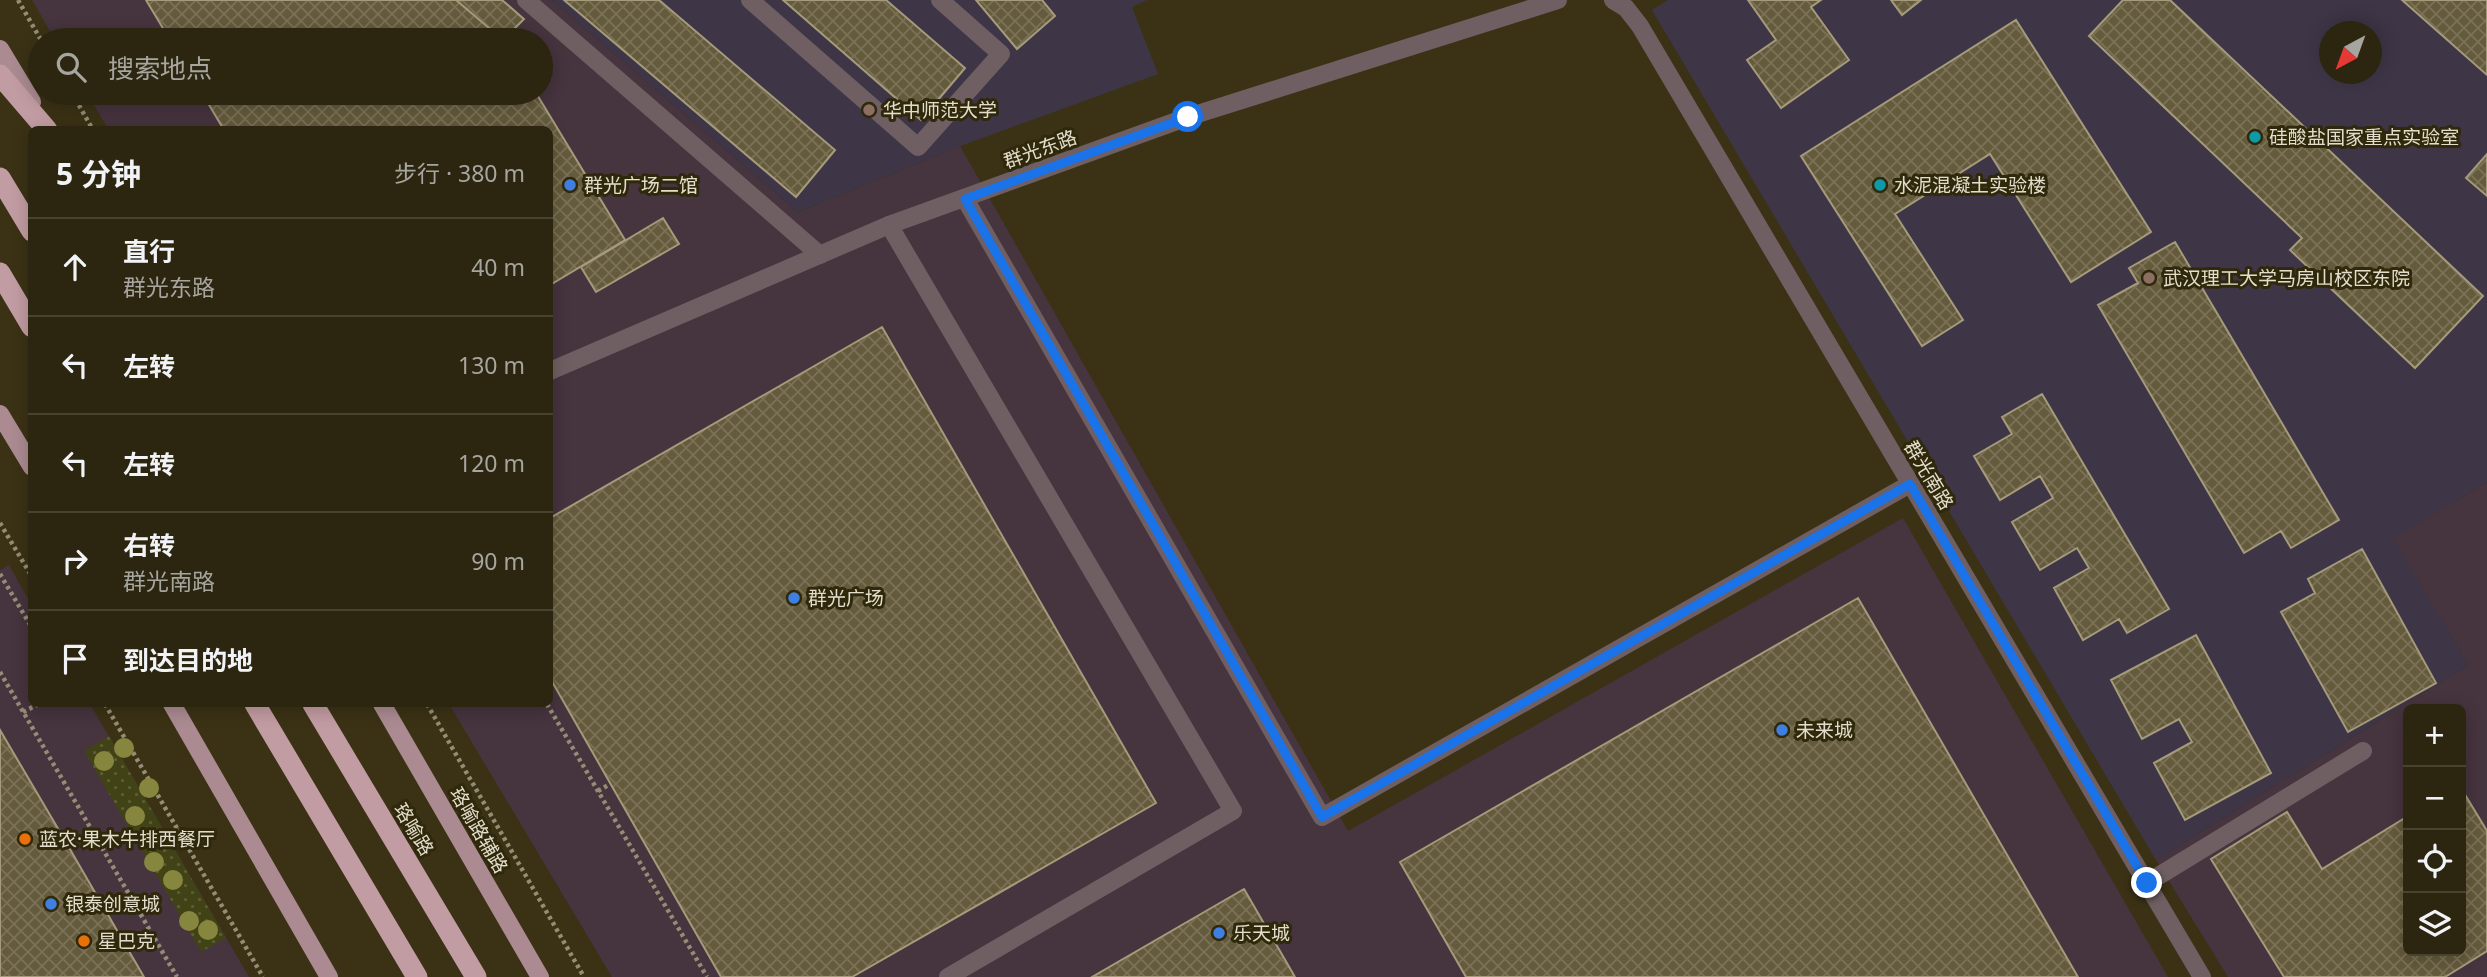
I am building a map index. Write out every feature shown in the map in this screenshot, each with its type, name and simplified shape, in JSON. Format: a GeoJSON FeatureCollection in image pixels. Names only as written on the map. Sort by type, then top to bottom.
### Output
{"type":"FeatureCollection","features":[{"type":"Feature","properties":{"kind":"highway"},"geometry":{"type":"LineString","coordinates":[[0,75],[44,126]]}},
{"type":"Feature","properties":{"kind":"highway"},"geometry":{"type":"LineString","coordinates":[[0,178],[28,224]]}},
{"type":"Feature","properties":{"kind":"highway"},"geometry":{"type":"LineString","coordinates":[[0,274],[28,320]]}},
{"type":"Feature","properties":{"kind":"highway"},"geometry":{"type":"LineString","coordinates":[[257,707],[417,977]]}},
{"type":"Feature","properties":{"kind":"highway","name":"珞喻路"},"geometry":{"type":"LineString","coordinates":[[315,707],[476,977]]}},
{"type":"Feature","properties":{"kind":"main road"},"geometry":{"type":"LineString","coordinates":[[0,49],[28,97]]}},
{"type":"Feature","properties":{"kind":"main road"},"geometry":{"type":"LineString","coordinates":[[32,105],[45,126]]}},
{"type":"Feature","properties":{"kind":"main road"},"geometry":{"type":"LineString","coordinates":[[0,414],[28,460]]}},
{"type":"Feature","properties":{"kind":"main road"},"geometry":{"type":"LineString","coordinates":[[174,707],[330,977]]}},
{"type":"Feature","properties":{"kind":"main road","name":"珞喻路辅路"},"geometry":{"type":"LineString","coordinates":[[384,707],[540,977]]}},
{"type":"Feature","properties":{"kind":"street"},"geometry":{"type":"LineString","coordinates":[[526,0],[820,255]]}},
{"type":"Feature","properties":{"kind":"street"},"geometry":{"type":"LineString","coordinates":[[750,0],[918,148],[1001,54],[940,0]]}},
{"type":"Feature","properties":{"kind":"street","name":"群光东路"},"geometry":{"type":"LineString","coordinates":[[553,370],[889,225],[1188,117],[1558,0]]}},
{"type":"Feature","properties":{"kind":"street","name":"群光南路"},"geometry":{"type":"LineString","coordinates":[[1613,0],[1626,8],[1640,26],[2202,977]]}},
{"type":"Feature","properties":{"kind":"street"},"geometry":{"type":"LineString","coordinates":[[965,199],[1322,817],[1910,484]]}},
{"type":"Feature","properties":{"kind":"street"},"geometry":{"type":"LineString","coordinates":[[889,225],[1233,811],[948,977]]}},
{"type":"Feature","properties":{"kind":"street"},"geometry":{"type":"LineString","coordinates":[[2147,883],[2363,751]]}},
{"type":"Feature","properties":{"kind":"path"},"geometry":{"type":"LineString","coordinates":[[18,0],[34,28]]}},
{"type":"Feature","properties":{"kind":"path"},"geometry":{"type":"LineString","coordinates":[[79,105],[91,126]]}},
{"type":"Feature","properties":{"kind":"path"},"geometry":{"type":"LineString","coordinates":[[0,523],[28,570]]}},
{"type":"Feature","properties":{"kind":"path"},"geometry":{"type":"LineString","coordinates":[[0,574],[28,621]]}},
{"type":"Feature","properties":{"kind":"path"},"geometry":{"type":"LineString","coordinates":[[0,672],[177,977]]}},
{"type":"Feature","properties":{"kind":"path"},"geometry":{"type":"LineString","coordinates":[[23,712],[33,707]]}},
{"type":"Feature","properties":{"kind":"path"},"geometry":{"type":"LineString","coordinates":[[107,707],[263,977]]}},
{"type":"Feature","properties":{"kind":"path"},"geometry":{"type":"LineString","coordinates":[[429,707],[584,977]]}},
{"type":"Feature","properties":{"kind":"path"},"geometry":{"type":"LineString","coordinates":[[549,707],[707,977]]}},
{"type":"Feature","properties":{"kind":"path"},"geometry":{"type":"LineString","coordinates":[[598,792],[610,785]]}},
{"type":"Feature","properties":{"kind":"shaded area"},"geometry":{"type":"Polygon","coordinates":[[[32,0],[552,0],[798,212],[960,146],[1348,831],[1903,518],[2168,977],[612,977],[451,707],[553,707],[553,126],[106,126],[94,105],[553,105],[553,28],[48,28],[32,0]]]}},
{"type":"Feature","properties":{"kind":"shaded area","name":"华中师范大学"},"geometry":{"type":"Polygon","coordinates":[[[552,0],[1147,0],[1132,7],[1158,74],[960,146],[798,212],[552,0]]]}},
{"type":"Feature","properties":{"kind":"shaded area","name":"武汉理工大学马房山校区东院"},"geometry":{"type":"Polygon","coordinates":[[[1668,0],[2487,0],[2487,482],[2393,539],[2468,665],[2156,860],[1652,10],[1668,0]]]}},
{"type":"Feature","properties":{"kind":"shaded area"},"geometry":{"type":"Polygon","coordinates":[[[2487,482],[2487,977],[2228,977],[2156,860],[2403,706],[2403,956],[2466,956],[2466,704],[2406,704],[2468,665],[2392,539],[2487,482]]]}},
{"type":"Feature","properties":{"kind":"shaded area"},"geometry":{"type":"Polygon","coordinates":[[[9,565],[28,599],[28,707],[92,707],[249,977],[0,977],[0,570],[9,565]]]}},
{"type":"Feature","properties":{"kind":"shaded area"},"geometry":{"type":"Polygon","coordinates":[[[109,736],[226,938],[201,952],[84,751],[109,736]]]}},
{"type":"Feature","properties":{"kind":"building"},"geometry":{"type":"Polygon","coordinates":[[[146,0],[456,0],[489,28],[163,28],[146,0]]]}},
{"type":"Feature","properties":{"kind":"building"},"geometry":{"type":"Polygon","coordinates":[[[456,0],[502,0],[524,19],[515,28],[489,28],[456,0]]]}},
{"type":"Feature","properties":{"kind":"building"},"geometry":{"type":"Polygon","coordinates":[[[564,0],[659,0],[835,150],[796,197],[564,0]]]}},
{"type":"Feature","properties":{"kind":"building"},"geometry":{"type":"Polygon","coordinates":[[[783,0],[886,0],[965,68],[921,120],[783,0]]]}},
{"type":"Feature","properties":{"kind":"building"},"geometry":{"type":"Polygon","coordinates":[[[976,0],[1042,0],[1055,16],[1017,49],[976,0]]]}},
{"type":"Feature","properties":{"kind":"building"},"geometry":{"type":"Polygon","coordinates":[[[1748,0],[1821,0],[1811,7],[1849,60],[1781,108],[1747,60],[1776,40],[1748,0]]]}},
{"type":"Feature","properties":{"kind":"building"},"geometry":{"type":"Polygon","coordinates":[[[1891,0],[1921,0],[1902,15],[1891,0]]]}},
{"type":"Feature","properties":{"kind":"building","name":"硅酸盐国家重点实验室"},"geometry":{"type":"Polygon","coordinates":[[[2123,0],[2170,0],[2483,296],[2415,368],[2290,250],[2302,238],[2089,36],[2123,0]]]}},
{"type":"Feature","properties":{"kind":"building"},"geometry":{"type":"Polygon","coordinates":[[[2402,0],[2487,0],[2487,75],[2402,0]]]}},
{"type":"Feature","properties":{"kind":"building","name":"水泥混凝土实验楼"},"geometry":{"type":"Polygon","coordinates":[[[2016,20],[2151,232],[2071,282],[1990,154],[1895,214],[1963,320],[1922,346],[1801,156],[2016,20]]]}},
{"type":"Feature","properties":{"kind":"building","name":"群光广场二馆"},"geometry":{"type":"Polygon","coordinates":[[[209,105],[543,105],[625,240],[553,283],[553,126],[222,126],[209,105]]]}},
{"type":"Feature","properties":{"kind":"building"},"geometry":{"type":"Polygon","coordinates":[[[2487,154],[2487,196],[2466,178],[2487,154]]]}},
{"type":"Feature","properties":{"kind":"building"},"geometry":{"type":"Polygon","coordinates":[[[663,218],[679,244],[596,292],[581,267],[663,218]]]}},
{"type":"Feature","properties":{"kind":"building"},"geometry":{"type":"Polygon","coordinates":[[[2175,242],[2339,520],[2291,548],[2281,531],[2244,553],[2098,305],[2138,283],[2129,268],[2175,242]]]}},
{"type":"Feature","properties":{"kind":"building","name":"群光广场"},"geometry":{"type":"Polygon","coordinates":[[[882,327],[1156,803],[852,977],[721,977],[553,683],[553,516],[882,327]]]}},
{"type":"Feature","properties":{"kind":"building"},"geometry":{"type":"Polygon","coordinates":[[[2042,394],[2169,609],[2127,633],[2119,619],[2083,640],[2054,588],[2089,568],[2077,548],[2040,570],[2012,522],[2053,498],[2040,476],[2000,500],[1974,456],[2012,434],[2002,417],[2042,394]]]}},
{"type":"Feature","properties":{"kind":"building"},"geometry":{"type":"Polygon","coordinates":[[[2362,549],[2436,683],[2348,732],[2281,612],[2315,593],[2308,579],[2362,549]]]}},
{"type":"Feature","properties":{"kind":"building","name":"未来城"},"geometry":{"type":"Polygon","coordinates":[[[1858,598],[2078,977],[1466,977],[1400,862],[1858,598]]]}},
{"type":"Feature","properties":{"kind":"building"},"geometry":{"type":"Polygon","coordinates":[[[2196,635],[2271,773],[2185,820],[2154,763],[2192,742],[2179,719],[2142,739],[2111,680],[2196,635]]]}},
{"type":"Feature","properties":{"kind":"building","name":"银泰创意城"},"geometry":{"type":"Polygon","coordinates":[[[0,730],[60,832],[144,977],[0,977],[0,730]]]}},
{"type":"Feature","properties":{"kind":"building"},"geometry":{"type":"Polygon","coordinates":[[[2466,796],[2487,831],[2487,951],[2445,977],[2284,977],[2211,859],[2287,812],[2322,869],[2403,819],[2403,956],[2466,956],[2466,796]]]}},
{"type":"Feature","properties":{"kind":"building","name":"乐天城"},"geometry":{"type":"Polygon","coordinates":[[[1244,889],[1295,977],[1092,977],[1244,889]]]}},
{"type":"Feature","properties":{"kind":"place","name":"华中师范大学"},"geometry":{"type":"Point","coordinates":[869,110]}},
{"type":"Feature","properties":{"kind":"place","name":"硅酸盐国家重点实验室"},"geometry":{"type":"Point","coordinates":[2255,137]}},
{"type":"Feature","properties":{"kind":"place","name":"群光广场二馆"},"geometry":{"type":"Point","coordinates":[570,185]}},
{"type":"Feature","properties":{"kind":"place","name":"水泥混凝土实验楼"},"geometry":{"type":"Point","coordinates":[1880,185]}},
{"type":"Feature","properties":{"kind":"place","name":"武汉理工大学马房山校区东院"},"geometry":{"type":"Point","coordinates":[2149,278]}},
{"type":"Feature","properties":{"kind":"place","name":"群光广场"},"geometry":{"type":"Point","coordinates":[794,598]}},
{"type":"Feature","properties":{"kind":"place","name":"未来城"},"geometry":{"type":"Point","coordinates":[1782,730]}},
{"type":"Feature","properties":{"kind":"place","name":"蓝农·果木牛排西餐厅"},"geometry":{"type":"Point","coordinates":[25,839]}},
{"type":"Feature","properties":{"kind":"place","name":"银泰创意城"},"geometry":{"type":"Point","coordinates":[51,904]}},
{"type":"Feature","properties":{"kind":"place","name":"乐天城"},"geometry":{"type":"Point","coordinates":[1219,933]}},
{"type":"Feature","properties":{"kind":"place","name":"星巴克"},"geometry":{"type":"Point","coordinates":[84,941]}},
{"type":"Feature","properties":{"kind":"route"},"geometry":{"type":"LineString","coordinates":[[1188,117],[965,199],[1322,817],[1910,484],[2147,883]]}}]}
